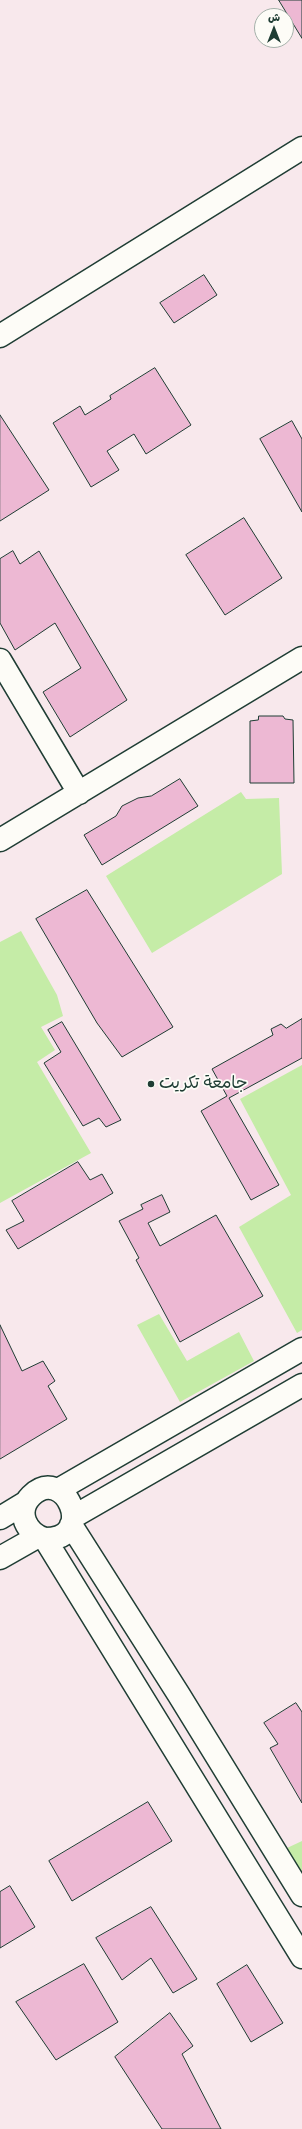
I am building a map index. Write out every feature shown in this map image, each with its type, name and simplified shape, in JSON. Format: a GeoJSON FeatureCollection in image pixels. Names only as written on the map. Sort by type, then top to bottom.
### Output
{"type":"FeatureCollection","features":[{"type":"Feature","properties":{"kind":"street"},"geometry":{"type":"LineString","coordinates":[[0,336],[302,148]]}},
{"type":"Feature","properties":{"kind":"street"},"geometry":{"type":"LineString","coordinates":[[0,840],[302,658]]}},
{"type":"Feature","properties":{"kind":"street"},"geometry":{"type":"LineString","coordinates":[[0,660],[79,792]]}},
{"type":"Feature","properties":{"kind":"street"},"geometry":{"type":"LineString","coordinates":[[0,1518],[26,1503],[36,1492],[44,1489],[58,1490],[302,1349]]}},
{"type":"Feature","properties":{"kind":"street"},"geometry":{"type":"LineString","coordinates":[[0,1558],[41,1538],[60,1536],[72,1521],[302,1385]]}},
{"type":"Feature","properties":{"kind":"street"},"geometry":{"type":"LineString","coordinates":[[58,1490],[70,1501],[72,1521],[302,1895]]}},
{"type":"Feature","properties":{"kind":"street"},"geometry":{"type":"LineString","coordinates":[[26,1503],[23,1512],[24,1522],[30,1531],[41,1538],[302,1957]]}},
{"type":"Feature","properties":{"kind":"shaded area","name":"جامعة تكريت"},"geometry":{"type":"Polygon","coordinates":[[[0,0],[302,0],[302,2129],[0,2129],[0,0]]]}},
{"type":"Feature","properties":{"kind":"green space"},"geometry":{"type":"Polygon","coordinates":[[[241,792],[246,799],[279,798],[282,874],[152,953],[106,876],[241,792]]]}},
{"type":"Feature","properties":{"kind":"green space"},"geometry":{"type":"Polygon","coordinates":[[[21,931],[57,995],[63,1016],[41,1027],[55,1050],[37,1062],[91,1153],[0,1203],[0,942],[21,931]]]}},
{"type":"Feature","properties":{"kind":"green space"},"geometry":{"type":"Polygon","coordinates":[[[302,1065],[302,1330],[297,1333],[239,1227],[291,1195],[240,1099],[302,1065]]]}},
{"type":"Feature","properties":{"kind":"green space"},"geometry":{"type":"Polygon","coordinates":[[[159,1314],[187,1361],[239,1332],[254,1361],[180,1402],[137,1325],[159,1314]]]}},
{"type":"Feature","properties":{"kind":"green space"},"geometry":{"type":"Polygon","coordinates":[[[302,1841],[302,1873],[287,1848],[302,1841]]]}},
{"type":"Feature","properties":{"kind":"building"},"geometry":{"type":"Polygon","coordinates":[[[279,0],[302,0],[302,38],[294,25],[294,8],[284,8],[279,0]]]}},
{"type":"Feature","properties":{"kind":"building"},"geometry":{"type":"Polygon","coordinates":[[[204,275],[217,295],[174,323],[160,303],[204,275]]]}},
{"type":"Feature","properties":{"kind":"building"},"geometry":{"type":"Polygon","coordinates":[[[155,368],[191,425],[146,454],[134,434],[107,451],[119,470],[91,487],[53,423],[80,406],[85,415],[111,399],[110,396],[155,368]]]}},
{"type":"Feature","properties":{"kind":"building"},"geometry":{"type":"Polygon","coordinates":[[[0,415],[49,490],[0,521],[0,415]]]}},
{"type":"Feature","properties":{"kind":"building"},"geometry":{"type":"Polygon","coordinates":[[[292,421],[302,439],[302,512],[260,439],[292,421]]]}},
{"type":"Feature","properties":{"kind":"building"},"geometry":{"type":"Polygon","coordinates":[[[244,518],[282,578],[225,615],[186,555],[244,518]]]}},
{"type":"Feature","properties":{"kind":"building"},"geometry":{"type":"Polygon","coordinates":[[[13,551],[20,564],[39,551],[127,700],[70,737],[43,692],[81,668],[55,623],[15,650],[0,623],[0,559],[13,551]]]}},
{"type":"Feature","properties":{"kind":"building"},"geometry":{"type":"Polygon","coordinates":[[[259,716],[283,716],[285,719],[293,720],[294,783],[250,783],[250,721],[258,720],[259,716]]]}},
{"type":"Feature","properties":{"kind":"building"},"geometry":{"type":"Polygon","coordinates":[[[180,779],[198,806],[102,865],[84,835],[116,816],[122,806],[138,798],[151,796],[180,779]]]}},
{"type":"Feature","properties":{"kind":"building"},"geometry":{"type":"Polygon","coordinates":[[[87,890],[173,1027],[122,1057],[97,1023],[36,919],[87,890]]]}},
{"type":"Feature","properties":{"kind":"building"},"geometry":{"type":"Polygon","coordinates":[[[302,1019],[302,1058],[229,1098],[279,1185],[251,1200],[201,1111],[227,1096],[212,1069],[273,1035],[271,1029],[281,1024],[286,1028],[302,1019]]]}},
{"type":"Feature","properties":{"kind":"building"},"geometry":{"type":"Polygon","coordinates":[[[62,1022],[121,1120],[106,1127],[99,1118],[83,1126],[44,1063],[61,1052],[48,1030],[62,1022]]]}},
{"type":"Feature","properties":{"kind":"building"},"geometry":{"type":"Polygon","coordinates":[[[78,1162],[90,1180],[102,1174],[113,1193],[18,1249],[6,1230],[24,1221],[12,1201],[78,1162]]]}},
{"type":"Feature","properties":{"kind":"building"},"geometry":{"type":"Polygon","coordinates":[[[162,1195],[170,1212],[148,1223],[160,1246],[216,1215],[263,1296],[180,1342],[136,1260],[139,1258],[119,1221],[143,1209],[141,1205],[162,1195]]]}},
{"type":"Feature","properties":{"kind":"building"},"geometry":{"type":"Polygon","coordinates":[[[0,1325],[22,1371],[43,1361],[55,1381],[48,1386],[67,1419],[0,1459],[0,1325]]]}},
{"type":"Feature","properties":{"kind":"building"},"geometry":{"type":"Polygon","coordinates":[[[296,1703],[302,1712],[302,1803],[270,1748],[278,1744],[264,1723],[296,1703]]]}},
{"type":"Feature","properties":{"kind":"building"},"geometry":{"type":"Polygon","coordinates":[[[148,1802],[172,1841],[72,1901],[49,1861],[148,1802]]]}},
{"type":"Feature","properties":{"kind":"building"},"geometry":{"type":"Polygon","coordinates":[[[10,1886],[35,1927],[0,1948],[0,1892],[10,1886]]]}},
{"type":"Feature","properties":{"kind":"building"},"geometry":{"type":"Polygon","coordinates":[[[151,1907],[197,1979],[173,1993],[151,1958],[122,1980],[96,1938],[151,1907]]]}},
{"type":"Feature","properties":{"kind":"building"},"geometry":{"type":"Polygon","coordinates":[[[84,1964],[118,2022],[56,2060],[16,2002],[84,1964]]]}},
{"type":"Feature","properties":{"kind":"building"},"geometry":{"type":"Polygon","coordinates":[[[247,1965],[283,2023],[251,2042],[217,1984],[247,1965]]]}},
{"type":"Feature","properties":{"kind":"building"},"geometry":{"type":"Polygon","coordinates":[[[170,2013],[193,2046],[182,2054],[221,2129],[162,2129],[115,2057],[170,2013]]]}},
{"type":"Feature","properties":{"kind":"place","name":"جامعة تكريت"},"geometry":{"type":"Point","coordinates":[151,1084]}}]}
